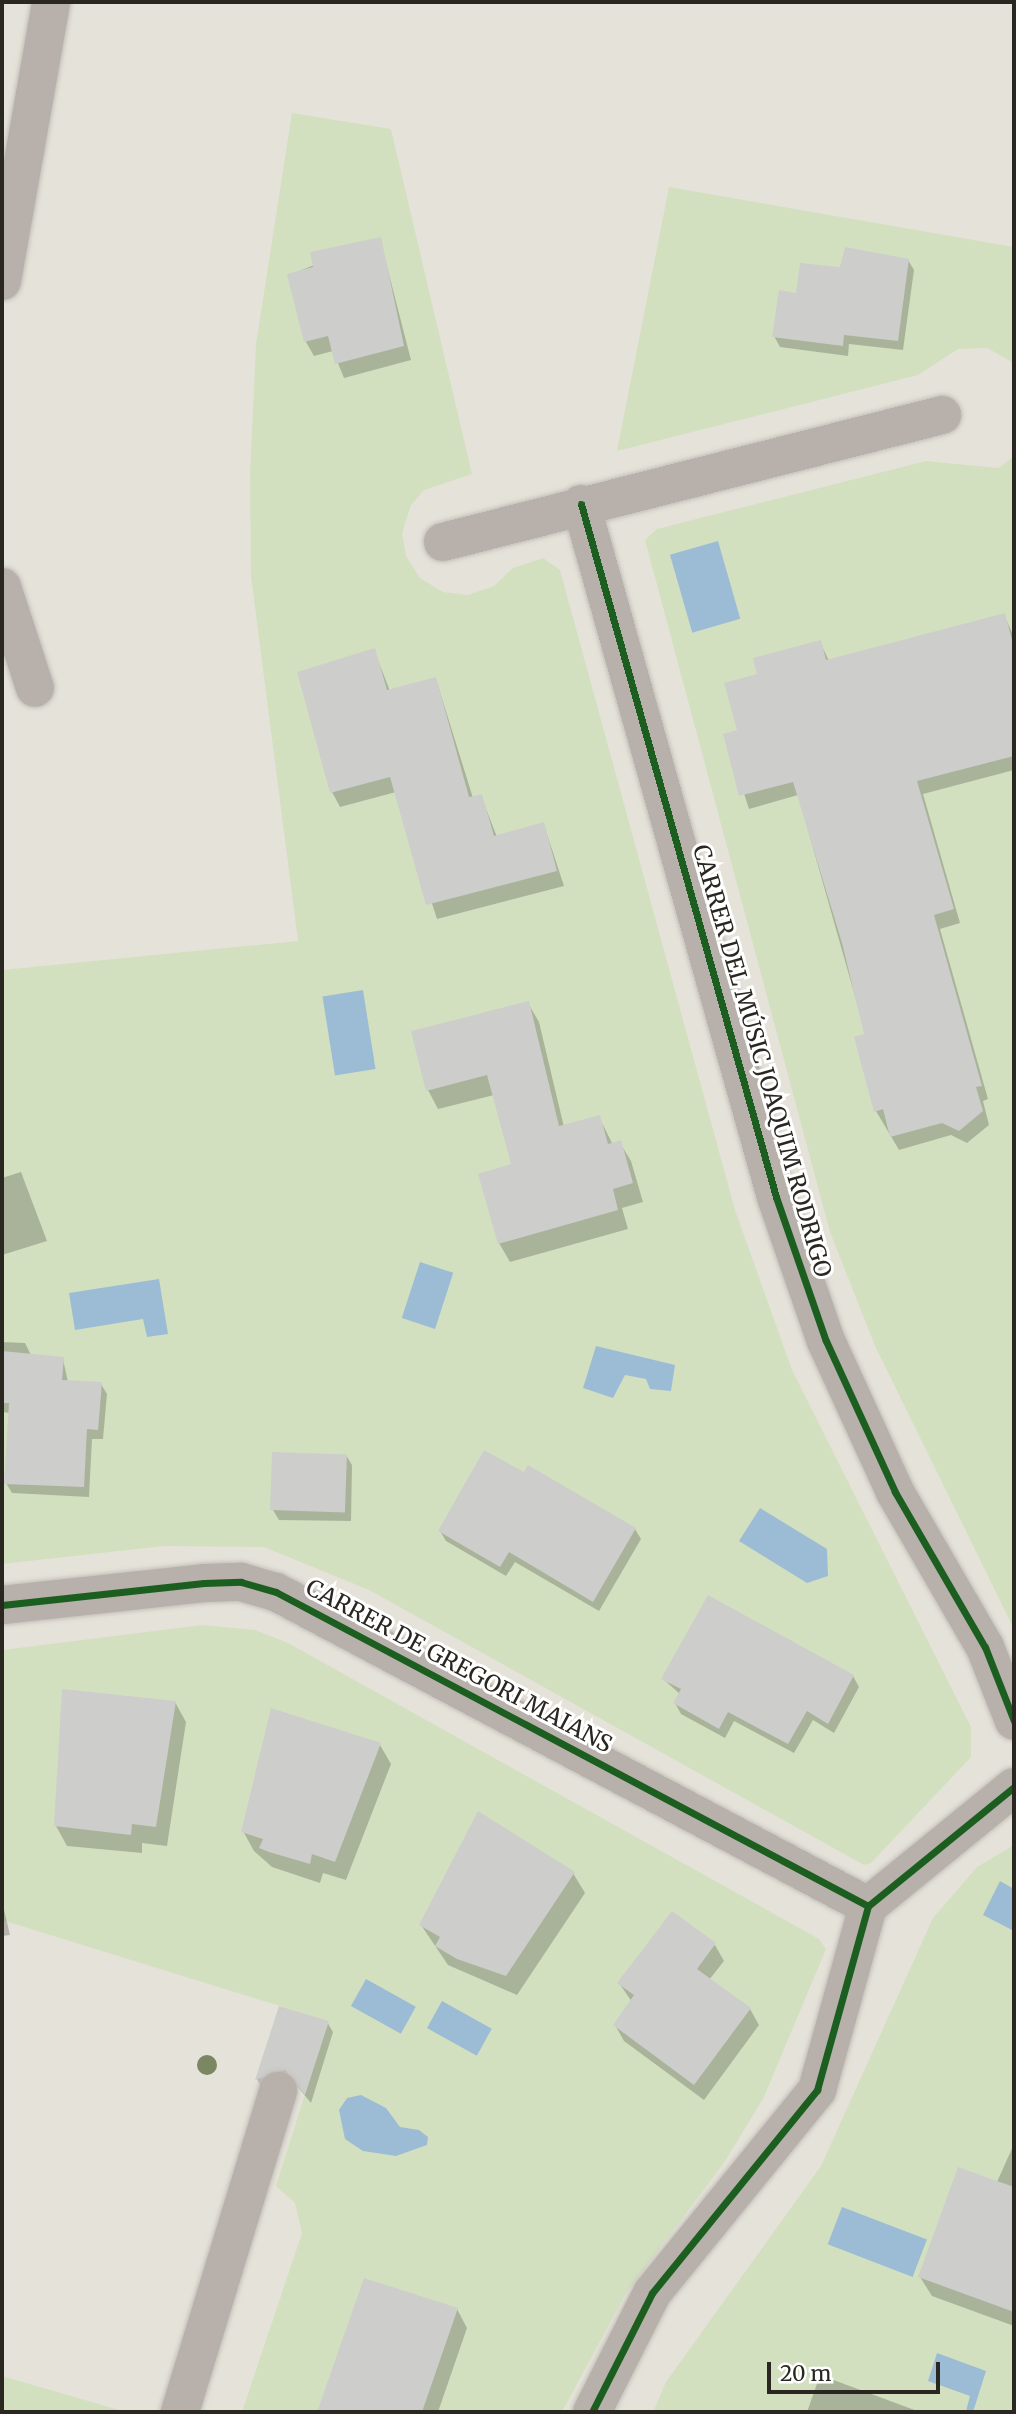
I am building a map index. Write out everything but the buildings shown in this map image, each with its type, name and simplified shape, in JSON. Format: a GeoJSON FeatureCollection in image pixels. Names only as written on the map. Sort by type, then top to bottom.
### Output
{"type":"FeatureCollection","features":[{"type":"Feature","properties":{"kind":"street"},"geometry":{"type":"LineString","coordinates":[[2,281],[51,2]]}},
{"type":"Feature","properties":{"kind":"street"},"geometry":{"type":"LineString","coordinates":[[443,542],[581,504],[942,415]]}},
{"type":"Feature","properties":{"kind":"street","name":"CARRER DEL MÚSIC JOAQUIM RODRIGO"},"geometry":{"type":"LineString","coordinates":[[581,504],[776,1197],[826,1341],[895,1492],[985,1647],[1014,1721]]}},
{"type":"Feature","properties":{"kind":"street"},"geometry":{"type":"LineString","coordinates":[[2,587],[35,688]]}},
{"type":"Feature","properties":{"kind":"street","name":"CARRER DE GREGORI MAIANS"},"geometry":{"type":"LineString","coordinates":[[2,1605],[204,1583],[241,1582],[276,1591],[868,1906]]}},
{"type":"Feature","properties":{"kind":"street"},"geometry":{"type":"LineString","coordinates":[[592,2412],[652,2293],[817,2090],[868,1906],[1014,1787]]}},
{"type":"Feature","properties":{"kind":"street"},"geometry":{"type":"LineString","coordinates":[[180,2412],[278,2091]]}},
{"type":"Feature","properties":{"kind":"green space"},"geometry":{"type":"Polygon","coordinates":[[[292,113],[391,129],[472,474],[424,490],[411,505],[402,533],[406,556],[420,578],[443,592],[468,595],[494,586],[513,568],[543,558],[560,570],[735,1210],[792,1370],[971,1727],[971,1757],[871,1863],[864,1865],[369,1590],[264,1547],[164,1546],[2,1564],[2,970],[298,941],[251,576],[250,474],[256,344],[292,113]]]}},
{"type":"Feature","properties":{"kind":"green space"},"geometry":{"type":"Polygon","coordinates":[[[669,187],[1014,247],[1014,363],[987,348],[958,349],[918,375],[617,451],[669,187]]]}},
{"type":"Feature","properties":{"kind":"green space"},"geometry":{"type":"Polygon","coordinates":[[[1014,456],[1014,1629],[875,1346],[830,1232],[645,540],[657,529],[926,461],[999,468],[1014,456]]]}},
{"type":"Feature","properties":{"kind":"green space"},"geometry":{"type":"Polygon","coordinates":[[[202,1625],[255,1630],[288,1643],[819,1939],[826,1949],[764,2097],[724,2163],[626,2293],[562,2412],[242,2412],[302,2233],[295,2203],[276,2186],[328,2021],[2,1920],[2,1650],[202,1625]]]}},
{"type":"Feature","properties":{"kind":"green space"},"geometry":{"type":"Polygon","coordinates":[[[1014,1845],[1014,2412],[653,2412],[666,2382],[821,2166],[933,1918],[977,1867],[1014,1845]]]}},
{"type":"Feature","properties":{"kind":"green space"},"geometry":{"type":"Polygon","coordinates":[[[2,2376],[126,2412],[2,2412],[2,2376]]]}},
{"type":"Feature","properties":{"kind":"water"},"geometry":{"type":"Polygon","coordinates":[[[718,541],[740,619],[692,633],[670,555],[718,541]]]}},
{"type":"Feature","properties":{"kind":"water"},"geometry":{"type":"Polygon","coordinates":[[[363,990],[376,1069],[335,1075],[323,996],[363,990]]]}},
{"type":"Feature","properties":{"kind":"water"},"geometry":{"type":"Polygon","coordinates":[[[420,1262],[453,1273],[435,1329],[402,1318],[420,1262]]]}},
{"type":"Feature","properties":{"kind":"water"},"geometry":{"type":"Polygon","coordinates":[[[159,1279],[168,1334],[147,1337],[143,1319],[75,1330],[69,1293],[159,1279]]]}},
{"type":"Feature","properties":{"kind":"water"},"geometry":{"type":"Polygon","coordinates":[[[596,1346],[675,1365],[671,1391],[650,1389],[646,1379],[625,1375],[613,1398],[583,1388],[596,1346]]]}},
{"type":"Feature","properties":{"kind":"water"},"geometry":{"type":"Polygon","coordinates":[[[760,1508],[827,1549],[828,1576],[807,1583],[739,1541],[760,1508]]]}},
{"type":"Feature","properties":{"kind":"water"},"geometry":{"type":"Polygon","coordinates":[[[1000,1881],[1014,1889],[1014,1931],[983,1915],[1000,1881]]]}},
{"type":"Feature","properties":{"kind":"water"},"geometry":{"type":"Polygon","coordinates":[[[366,1979],[416,2007],[401,2034],[351,2006],[366,1979]]]}},
{"type":"Feature","properties":{"kind":"water"},"geometry":{"type":"Polygon","coordinates":[[[442,2001],[492,2029],[477,2056],[427,2028],[442,2001]]]}},
{"type":"Feature","properties":{"kind":"water"},"geometry":{"type":"Polygon","coordinates":[[[361,2095],[386,2108],[400,2127],[419,2130],[428,2137],[427,2145],[396,2156],[363,2151],[345,2139],[339,2110],[347,2098],[361,2095]]]}},
{"type":"Feature","properties":{"kind":"water"},"geometry":{"type":"Polygon","coordinates":[[[842,2207],[927,2240],[913,2277],[828,2244],[842,2207]]]}},
{"type":"Feature","properties":{"kind":"water"},"geometry":{"type":"Polygon","coordinates":[[[937,2353],[986,2371],[973,2412],[966,2411],[970,2396],[928,2381],[937,2353]]]}},
{"type":"Feature","properties":{"kind":"cycle path"},"geometry":{"type":"LineString","coordinates":[[581,504],[776,1197],[826,1341],[895,1492],[985,1647],[1014,1721]]}},
{"type":"Feature","properties":{"kind":"cycle path"},"geometry":{"type":"LineString","coordinates":[[2,1605],[204,1583],[241,1582],[276,1592],[868,1906]]}},
{"type":"Feature","properties":{"kind":"cycle path"},"geometry":{"type":"LineString","coordinates":[[592,2412],[652,2293],[817,2090],[868,1906],[1014,1787]]}}]}
